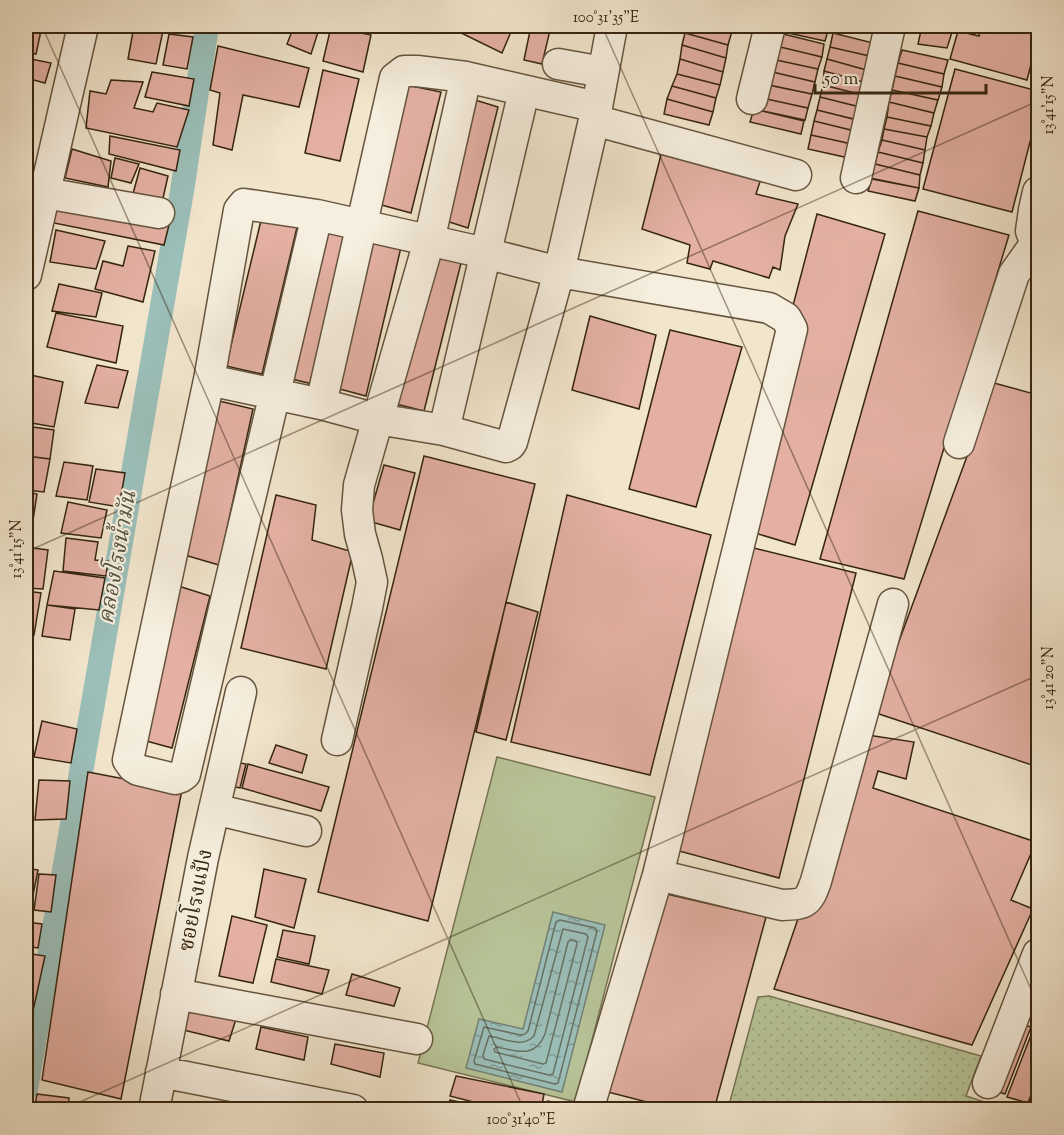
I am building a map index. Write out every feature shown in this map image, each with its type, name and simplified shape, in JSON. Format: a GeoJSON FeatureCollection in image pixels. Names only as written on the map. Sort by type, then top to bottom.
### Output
{"type":"FeatureCollection","features":[{"type":"Feature","properties":{"kind":"street"},"geometry":{"type":"LineString","coordinates":[[26,275],[83,26]]}},
{"type":"Feature","properties":{"kind":"street"},"geometry":{"type":"LineString","coordinates":[[209,380],[321,404],[377,419],[444,430],[506,447],[510,445],[559,272],[612,26]]}},
{"type":"Feature","properties":{"kind":"street"},"geometry":{"type":"LineString","coordinates":[[752,99],[770,26]]}},
{"type":"Feature","properties":{"kind":"street"},"geometry":{"type":"LineString","coordinates":[[856,178],[890,26]]}},
{"type":"Feature","properties":{"kind":"street"},"geometry":{"type":"LineString","coordinates":[[558,64],[603,72]]}},
{"type":"Feature","properties":{"kind":"street"},"geometry":{"type":"LineString","coordinates":[[321,404],[395,78],[404,70],[466,77],[524,91],[796,175]]}},
{"type":"Feature","properties":{"kind":"street"},"geometry":{"type":"LineString","coordinates":[[337,740],[372,582],[360,534],[357,510],[359,485],[429,241],[466,77]]}},
{"type":"Feature","properties":{"kind":"street"},"geometry":{"type":"LineString","coordinates":[[444,430],[524,91]]}},
{"type":"Feature","properties":{"kind":"street"},"geometry":{"type":"LineString","coordinates":[[959,444],[1014,274],[1037,246],[1031,231],[1038,192]]}},
{"type":"Feature","properties":{"kind":"street"},"geometry":{"type":"LineString","coordinates":[[45,193],[159,213]]}},
{"type":"Feature","properties":{"kind":"street"},"geometry":{"type":"LineString","coordinates":[[317,215],[185,774],[175,779],[138,770],[128,760],[209,380],[241,206],[244,204],[317,215],[486,252],[559,272],[769,308],[786,318],[792,329],[658,875],[588,1110]]}},
{"type":"Feature","properties":{"kind":"street"},"geometry":{"type":"LineString","coordinates":[[658,875],[782,905],[800,904],[810,897],[893,604]]}},
{"type":"Feature","properties":{"kind":"street","name":"ซอยโรงแป้ง"},"geometry":{"type":"LineString","coordinates":[[154,1110],[203,858],[241,692]]}},
{"type":"Feature","properties":{"kind":"street"},"geometry":{"type":"LineString","coordinates":[[214,810],[306,831]]}},
{"type":"Feature","properties":{"kind":"street"},"geometry":{"type":"LineString","coordinates":[[988,1083],[1038,954]]}},
{"type":"Feature","properties":{"kind":"street"},"geometry":{"type":"LineString","coordinates":[[176,994],[417,1039]]}},
{"type":"Feature","properties":{"kind":"street"},"geometry":{"type":"LineString","coordinates":[[161,1072],[353,1110]]}},
{"type":"Feature","properties":{"kind":"green space"},"geometry":{"type":"Polygon","coordinates":[[[497,757],[655,797],[576,1102],[418,1063],[497,757]]]}},
{"type":"Feature","properties":{"kind":"green space"},"geometry":{"type":"Polygon","coordinates":[[[769,996],[981,1056],[966,1096],[1006,1109],[728,1109],[758,997],[769,996]]]}},
{"type":"Feature","properties":{"kind":"water"},"geometry":{"type":"Polygon","coordinates":[[[553,912],[605,925],[562,1092],[466,1068],[479,1019],[523,1029],[553,912]]]}},
{"type":"Feature","properties":{"kind":"building"},"geometry":{"type":"Polygon","coordinates":[[[26,26],[42,26],[36,54],[26,52],[26,26]]]}},
{"type":"Feature","properties":{"kind":"building"},"geometry":{"type":"Polygon","coordinates":[[[134,26],[164,26],[156,64],[128,59],[134,26]]]}},
{"type":"Feature","properties":{"kind":"building"},"geometry":{"type":"Polygon","coordinates":[[[294,26],[320,26],[311,54],[287,44],[294,26]]]}},
{"type":"Feature","properties":{"kind":"building"},"geometry":{"type":"Polygon","coordinates":[[[429,26],[446,26],[443,32],[429,26]]]}},
{"type":"Feature","properties":{"kind":"building"},"geometry":{"type":"Polygon","coordinates":[[[450,26],[511,26],[513,27],[502,53],[450,26]]]}},
{"type":"Feature","properties":{"kind":"building"},"geometry":{"type":"Polygon","coordinates":[[[531,26],[551,26],[542,64],[524,60],[531,26]]]}},
{"type":"Feature","properties":{"kind":"building"},"geometry":{"type":"Polygon","coordinates":[[[688,26],[732,31],[728,45],[685,33],[688,26]]]}},
{"type":"Feature","properties":{"kind":"building"},"geometry":{"type":"Polygon","coordinates":[[[703,26],[733,26],[732,31],[703,26]]]}},
{"type":"Feature","properties":{"kind":"building"},"geometry":{"type":"Polygon","coordinates":[[[775,26],[829,27],[825,41],[774,30],[775,26]]]}},
{"type":"Feature","properties":{"kind":"building"},"geometry":{"type":"Polygon","coordinates":[[[849,26],[881,26],[880,33],[849,26]]]}},
{"type":"Feature","properties":{"kind":"building"},"geometry":{"type":"Polygon","coordinates":[[[922,26],[954,26],[947,48],[918,44],[922,26]]]}},
{"type":"Feature","properties":{"kind":"building"},"geometry":{"type":"Polygon","coordinates":[[[981,26],[1038,26],[1038,37],[1027,80],[950,59],[958,31],[979,36],[981,26]]]}},
{"type":"Feature","properties":{"kind":"building"},"geometry":{"type":"Polygon","coordinates":[[[331,27],[371,35],[363,72],[323,61],[331,27]]]}},
{"type":"Feature","properties":{"kind":"building"},"geometry":{"type":"Polygon","coordinates":[[[775,32],[824,44],[822,57],[772,45],[775,32]]]}},
{"type":"Feature","properties":{"kind":"building"},"geometry":{"type":"Polygon","coordinates":[[[685,33],[728,45],[726,58],[682,45],[685,33]]]}},
{"type":"Feature","properties":{"kind":"building"},"geometry":{"type":"Polygon","coordinates":[[[833,33],[877,44],[874,57],[830,47],[833,33]]]}},
{"type":"Feature","properties":{"kind":"building"},"geometry":{"type":"Polygon","coordinates":[[[169,34],[193,37],[187,69],[163,65],[169,34]]]}},
{"type":"Feature","properties":{"kind":"building"},"geometry":{"type":"Polygon","coordinates":[[[682,45],[726,58],[723,72],[680,59],[682,45]]]}},
{"type":"Feature","properties":{"kind":"building"},"geometry":{"type":"Polygon","coordinates":[[[772,45],[822,57],[818,69],[767,58],[772,45]]]}},
{"type":"Feature","properties":{"kind":"building"},"geometry":{"type":"Polygon","coordinates":[[[218,46],[309,68],[299,107],[243,95],[232,150],[213,145],[220,93],[210,90],[218,46]]]}},
{"type":"Feature","properties":{"kind":"building"},"geometry":{"type":"Polygon","coordinates":[[[830,47],[874,57],[870,71],[827,59],[830,47]]]}},
{"type":"Feature","properties":{"kind":"building"},"geometry":{"type":"Polygon","coordinates":[[[902,50],[948,60],[944,74],[898,63],[902,50]]]}},
{"type":"Feature","properties":{"kind":"building"},"geometry":{"type":"Polygon","coordinates":[[[26,58],[51,63],[45,83],[26,78],[26,58]]]}},
{"type":"Feature","properties":{"kind":"building"},"geometry":{"type":"Polygon","coordinates":[[[767,58],[818,69],[815,82],[764,70],[767,58]]]}},
{"type":"Feature","properties":{"kind":"building"},"geometry":{"type":"Polygon","coordinates":[[[680,59],[723,72],[720,85],[677,74],[680,59]]]}},
{"type":"Feature","properties":{"kind":"building"},"geometry":{"type":"Polygon","coordinates":[[[827,59],[870,71],[867,83],[824,71],[827,59]]]}},
{"type":"Feature","properties":{"kind":"building"},"geometry":{"type":"Polygon","coordinates":[[[898,63],[944,74],[942,87],[895,76],[898,63]]]}},
{"type":"Feature","properties":{"kind":"building"},"geometry":{"type":"Polygon","coordinates":[[[955,69],[1038,91],[1038,111],[1012,212],[923,189],[955,69]]]}},
{"type":"Feature","properties":{"kind":"building"},"geometry":{"type":"Polygon","coordinates":[[[323,70],[359,79],[340,161],[305,153],[323,70]]]}},
{"type":"Feature","properties":{"kind":"building"},"geometry":{"type":"Polygon","coordinates":[[[764,70],[815,82],[812,94],[759,83],[764,70]]]}},
{"type":"Feature","properties":{"kind":"building"},"geometry":{"type":"Polygon","coordinates":[[[824,71],[867,83],[863,95],[823,85],[824,71]]]}},
{"type":"Feature","properties":{"kind":"building"},"geometry":{"type":"Polygon","coordinates":[[[152,72],[194,79],[189,106],[145,97],[152,72]]]}},
{"type":"Feature","properties":{"kind":"building"},"geometry":{"type":"Polygon","coordinates":[[[677,74],[720,85],[716,98],[672,86],[677,74]]]}},
{"type":"Feature","properties":{"kind":"building"},"geometry":{"type":"Polygon","coordinates":[[[895,76],[942,87],[938,100],[892,90],[895,76]]]}},
{"type":"Feature","properties":{"kind":"building"},"geometry":{"type":"Polygon","coordinates":[[[111,80],[143,82],[134,108],[153,112],[157,103],[189,110],[177,147],[86,128],[90,91],[106,94],[111,80]]]}},
{"type":"Feature","properties":{"kind":"building"},"geometry":{"type":"Polygon","coordinates":[[[759,83],[812,94],[808,108],[757,97],[759,83]]]}},
{"type":"Feature","properties":{"kind":"building"},"geometry":{"type":"Polygon","coordinates":[[[402,84],[441,92],[411,213],[374,203],[402,84]]]}},
{"type":"Feature","properties":{"kind":"building"},"geometry":{"type":"Polygon","coordinates":[[[823,85],[863,95],[860,107],[820,97],[823,85]]]}},
{"type":"Feature","properties":{"kind":"building"},"geometry":{"type":"Polygon","coordinates":[[[672,86],[716,98],[713,112],[667,99],[672,86]]]}},
{"type":"Feature","properties":{"kind":"building"},"geometry":{"type":"Polygon","coordinates":[[[892,90],[938,100],[934,113],[889,102],[892,90]]]}},
{"type":"Feature","properties":{"kind":"building"},"geometry":{"type":"Polygon","coordinates":[[[462,96],[498,107],[468,228],[434,217],[462,96]]]}},
{"type":"Feature","properties":{"kind":"building"},"geometry":{"type":"Polygon","coordinates":[[[757,97],[808,108],[805,120],[754,109],[757,97]]]}},
{"type":"Feature","properties":{"kind":"building"},"geometry":{"type":"Polygon","coordinates":[[[820,97],[860,107],[857,120],[817,110],[820,97]]]}},
{"type":"Feature","properties":{"kind":"building"},"geometry":{"type":"Polygon","coordinates":[[[667,99],[713,112],[709,125],[664,114],[667,99]]]}},
{"type":"Feature","properties":{"kind":"building"},"geometry":{"type":"Polygon","coordinates":[[[889,102],[934,113],[931,126],[887,117],[889,102]]]}},
{"type":"Feature","properties":{"kind":"building"},"geometry":{"type":"Polygon","coordinates":[[[754,109],[804,121],[801,134],[750,122],[754,109]]]}},
{"type":"Feature","properties":{"kind":"building"},"geometry":{"type":"Polygon","coordinates":[[[817,110],[858,120],[855,131],[814,121],[817,110]]]}},
{"type":"Feature","properties":{"kind":"building"},"geometry":{"type":"Polygon","coordinates":[[[887,117],[931,126],[927,137],[884,129],[887,117]]]}},
{"type":"Feature","properties":{"kind":"building"},"geometry":{"type":"Polygon","coordinates":[[[814,121],[855,131],[852,144],[811,135],[814,121]]]}},
{"type":"Feature","properties":{"kind":"building"},"geometry":{"type":"Polygon","coordinates":[[[884,129],[927,137],[925,150],[882,140],[884,129]]]}},
{"type":"Feature","properties":{"kind":"building"},"geometry":{"type":"Polygon","coordinates":[[[811,135],[852,144],[849,158],[808,149],[811,135]]]}},
{"type":"Feature","properties":{"kind":"building"},"geometry":{"type":"Polygon","coordinates":[[[110,136],[180,150],[176,171],[109,154],[110,136]]]}},
{"type":"Feature","properties":{"kind":"building"},"geometry":{"type":"Polygon","coordinates":[[[665,139],[765,166],[756,194],[798,204],[785,236],[780,270],[773,267],[769,278],[713,261],[710,269],[687,263],[690,245],[642,229],[665,139]]]}},
{"type":"Feature","properties":{"kind":"building"},"geometry":{"type":"Polygon","coordinates":[[[882,140],[925,150],[923,163],[878,152],[882,140]]]}},
{"type":"Feature","properties":{"kind":"building"},"geometry":{"type":"Polygon","coordinates":[[[72,149],[111,161],[108,187],[65,178],[72,149]]]}},
{"type":"Feature","properties":{"kind":"building"},"geometry":{"type":"Polygon","coordinates":[[[878,152],[923,163],[920,175],[875,164],[878,152]]]}},
{"type":"Feature","properties":{"kind":"building"},"geometry":{"type":"Polygon","coordinates":[[[115,158],[139,164],[131,183],[111,178],[115,158]]]}},
{"type":"Feature","properties":{"kind":"building"},"geometry":{"type":"Polygon","coordinates":[[[875,164],[920,175],[919,188],[870,178],[875,164]]]}},
{"type":"Feature","properties":{"kind":"building"},"geometry":{"type":"Polygon","coordinates":[[[140,168],[168,176],[161,207],[131,201],[140,168]]]}},
{"type":"Feature","properties":{"kind":"building"},"geometry":{"type":"Polygon","coordinates":[[[872,179],[919,188],[915,201],[868,191],[872,179]]]}},
{"type":"Feature","properties":{"kind":"building"},"geometry":{"type":"Polygon","coordinates":[[[48,202],[169,225],[164,245],[44,221],[48,202]]]}},
{"type":"Feature","properties":{"kind":"building"},"geometry":{"type":"Polygon","coordinates":[[[918,211],[1009,235],[904,579],[820,559],[918,211]]]}},
{"type":"Feature","properties":{"kind":"building"},"geometry":{"type":"Polygon","coordinates":[[[263,212],[299,219],[262,374],[226,366],[263,212]]]}},
{"type":"Feature","properties":{"kind":"building"},"geometry":{"type":"Polygon","coordinates":[[[817,214],[885,234],[795,545],[735,527],[817,214]]]}},
{"type":"Feature","properties":{"kind":"building"},"geometry":{"type":"Polygon","coordinates":[[[319,225],[359,236],[321,386],[283,377],[319,225]]]}},
{"type":"Feature","properties":{"kind":"building"},"geometry":{"type":"Polygon","coordinates":[[[56,230],[105,241],[96,269],[50,262],[56,230]]]}},
{"type":"Feature","properties":{"kind":"building"},"geometry":{"type":"Polygon","coordinates":[[[367,235],[402,243],[366,396],[332,387],[367,235]]]}},
{"type":"Feature","properties":{"kind":"building"},"geometry":{"type":"Polygon","coordinates":[[[128,246],[155,251],[143,302],[95,289],[103,261],[123,266],[128,246]]]}},
{"type":"Feature","properties":{"kind":"building"},"geometry":{"type":"Polygon","coordinates":[[[426,249],[463,255],[424,411],[388,402],[426,249]]]}},
{"type":"Feature","properties":{"kind":"building"},"geometry":{"type":"Polygon","coordinates":[[[59,284],[102,293],[96,317],[52,311],[59,284]]]}},
{"type":"Feature","properties":{"kind":"building"},"geometry":{"type":"Polygon","coordinates":[[[56,313],[123,326],[116,363],[47,347],[56,313]]]}},
{"type":"Feature","properties":{"kind":"building"},"geometry":{"type":"Polygon","coordinates":[[[590,316],[656,335],[639,409],[572,390],[590,316]]]}},
{"type":"Feature","properties":{"kind":"building"},"geometry":{"type":"Polygon","coordinates":[[[670,330],[742,347],[696,507],[629,489],[670,330]]]}},
{"type":"Feature","properties":{"kind":"building"},"geometry":{"type":"Polygon","coordinates":[[[97,365],[128,371],[118,408],[85,403],[97,365]]]}},
{"type":"Feature","properties":{"kind":"building"},"geometry":{"type":"Polygon","coordinates":[[[26,374],[63,382],[54,427],[26,422],[26,374]]]}},
{"type":"Feature","properties":{"kind":"building"},"geometry":{"type":"Polygon","coordinates":[[[994,383],[1038,395],[1038,767],[873,712],[994,383]]]}},
{"type":"Feature","properties":{"kind":"building"},"geometry":{"type":"Polygon","coordinates":[[[215,400],[253,409],[219,565],[181,554],[215,400]]]}},
{"type":"Feature","properties":{"kind":"building"},"geometry":{"type":"Polygon","coordinates":[[[26,426],[54,430],[50,459],[26,456],[26,426]]]}},
{"type":"Feature","properties":{"kind":"building"},"geometry":{"type":"Polygon","coordinates":[[[26,456],[50,459],[44,492],[26,490],[26,456]]]}},
{"type":"Feature","properties":{"kind":"building"},"geometry":{"type":"Polygon","coordinates":[[[424,456],[535,484],[428,921],[318,892],[424,456]]]}},
{"type":"Feature","properties":{"kind":"building"},"geometry":{"type":"Polygon","coordinates":[[[64,462],[93,466],[87,500],[56,496],[64,462]]]}},
{"type":"Feature","properties":{"kind":"building"},"geometry":{"type":"Polygon","coordinates":[[[384,465],[415,473],[400,530],[368,521],[384,465]]]}},
{"type":"Feature","properties":{"kind":"building"},"geometry":{"type":"Polygon","coordinates":[[[96,469],[125,473],[119,507],[89,502],[96,469]]]}},
{"type":"Feature","properties":{"kind":"building"},"geometry":{"type":"Polygon","coordinates":[[[26,492],[37,494],[32,527],[26,526],[26,492]]]}},
{"type":"Feature","properties":{"kind":"building"},"geometry":{"type":"Polygon","coordinates":[[[276,495],[316,505],[312,540],[353,552],[326,669],[241,648],[276,495]]]}},
{"type":"Feature","properties":{"kind":"building"},"geometry":{"type":"Polygon","coordinates":[[[567,495],[711,535],[650,775],[511,742],[567,495]]]}},
{"type":"Feature","properties":{"kind":"building"},"geometry":{"type":"Polygon","coordinates":[[[68,502],[107,510],[101,538],[61,533],[68,502]]]}},
{"type":"Feature","properties":{"kind":"building"},"geometry":{"type":"Polygon","coordinates":[[[66,538],[98,542],[95,560],[108,561],[106,576],[63,571],[66,538]]]}},
{"type":"Feature","properties":{"kind":"building"},"geometry":{"type":"Polygon","coordinates":[[[733,543],[856,573],[779,878],[657,845],[733,543]]]}},
{"type":"Feature","properties":{"kind":"building"},"geometry":{"type":"Polygon","coordinates":[[[26,547],[48,550],[43,589],[26,588],[26,547]]]}},
{"type":"Feature","properties":{"kind":"building"},"geometry":{"type":"Polygon","coordinates":[[[54,571],[105,578],[99,610],[47,605],[54,571]]]}},
{"type":"Feature","properties":{"kind":"building"},"geometry":{"type":"Polygon","coordinates":[[[172,584],[210,596],[172,748],[139,739],[172,584]]]}},
{"type":"Feature","properties":{"kind":"building"},"geometry":{"type":"Polygon","coordinates":[[[26,591],[41,593],[34,635],[26,634],[26,591]]]}},
{"type":"Feature","properties":{"kind":"building"},"geometry":{"type":"Polygon","coordinates":[[[506,602],[538,612],[506,740],[476,732],[506,602]]]}},
{"type":"Feature","properties":{"kind":"building"},"geometry":{"type":"Polygon","coordinates":[[[47,605],[75,609],[70,640],[42,636],[47,605]]]}},
{"type":"Feature","properties":{"kind":"building"},"geometry":{"type":"Polygon","coordinates":[[[42,721],[77,729],[71,763],[34,757],[42,721]]]}},
{"type":"Feature","properties":{"kind":"building"},"geometry":{"type":"Polygon","coordinates":[[[861,734],[914,742],[906,779],[878,771],[873,788],[1036,842],[1011,900],[1033,909],[972,1045],[774,989],[861,734]]]}},
{"type":"Feature","properties":{"kind":"building"},"geometry":{"type":"Polygon","coordinates":[[[276,745],[307,755],[302,773],[269,763],[276,745]]]}},
{"type":"Feature","properties":{"kind":"building"},"geometry":{"type":"Polygon","coordinates":[[[229,761],[246,764],[240,788],[224,785],[229,761]]]}},
{"type":"Feature","properties":{"kind":"building"},"geometry":{"type":"Polygon","coordinates":[[[248,764],[329,787],[321,811],[242,788],[248,764]]]}},
{"type":"Feature","properties":{"kind":"building"},"geometry":{"type":"Polygon","coordinates":[[[88,772],[182,790],[121,1099],[42,1080],[88,772]]]}},
{"type":"Feature","properties":{"kind":"building"},"geometry":{"type":"Polygon","coordinates":[[[39,780],[70,781],[66,819],[35,820],[39,780]]]}},
{"type":"Feature","properties":{"kind":"building"},"geometry":{"type":"Polygon","coordinates":[[[26,868],[38,870],[30,910],[26,910],[26,868]]]}},
{"type":"Feature","properties":{"kind":"building"},"geometry":{"type":"Polygon","coordinates":[[[264,869],[306,879],[294,928],[255,917],[264,869]]]}},
{"type":"Feature","properties":{"kind":"building"},"geometry":{"type":"Polygon","coordinates":[[[39,874],[56,875],[51,912],[34,910],[39,874]]]}},
{"type":"Feature","properties":{"kind":"building"},"geometry":{"type":"Polygon","coordinates":[[[658,892],[766,917],[714,1110],[678,1110],[604,1091],[658,892]]]}},
{"type":"Feature","properties":{"kind":"building"},"geometry":{"type":"Polygon","coordinates":[[[232,916],[267,925],[253,983],[219,976],[232,916]]]}},
{"type":"Feature","properties":{"kind":"building"},"geometry":{"type":"Polygon","coordinates":[[[26,922],[42,924],[38,948],[26,946],[26,922]]]}},
{"type":"Feature","properties":{"kind":"building"},"geometry":{"type":"Polygon","coordinates":[[[283,930],[315,936],[309,964],[277,957],[283,930]]]}},
{"type":"Feature","properties":{"kind":"building"},"geometry":{"type":"Polygon","coordinates":[[[26,953],[45,956],[28,1034],[26,1033],[26,953]]]}},
{"type":"Feature","properties":{"kind":"building"},"geometry":{"type":"Polygon","coordinates":[[[276,959],[329,970],[322,994],[271,982],[276,959]]]}},
{"type":"Feature","properties":{"kind":"building"},"geometry":{"type":"Polygon","coordinates":[[[352,974],[400,988],[394,1006],[346,995],[352,974]]]}},
{"type":"Feature","properties":{"kind":"building"},"geometry":{"type":"Polygon","coordinates":[[[180,1006],[236,1019],[229,1041],[175,1028],[180,1006]]]}},
{"type":"Feature","properties":{"kind":"building"},"geometry":{"type":"Polygon","coordinates":[[[1036,1022],[1038,1023],[1038,1076],[1028,1103],[1007,1097],[1036,1022]]]}},
{"type":"Feature","properties":{"kind":"building"},"geometry":{"type":"Polygon","coordinates":[[[1018,1023],[1031,1027],[1005,1094],[987,1088],[1018,1023]]]}},
{"type":"Feature","properties":{"kind":"building"},"geometry":{"type":"Polygon","coordinates":[[[261,1027],[308,1037],[304,1060],[256,1049],[261,1027]]]}},
{"type":"Feature","properties":{"kind":"building"},"geometry":{"type":"Polygon","coordinates":[[[335,1044],[384,1053],[380,1077],[331,1064],[335,1044]]]}},
{"type":"Feature","properties":{"kind":"building"},"geometry":{"type":"Polygon","coordinates":[[[26,1045],[30,1046],[26,1062],[26,1045]]]}},
{"type":"Feature","properties":{"kind":"building"},"geometry":{"type":"Polygon","coordinates":[[[456,1076],[544,1094],[541,1110],[504,1110],[450,1096],[456,1076]]]}},
{"type":"Feature","properties":{"kind":"building"},"geometry":{"type":"Polygon","coordinates":[[[1038,1079],[1038,1107],[1029,1104],[1038,1079]]]}},
{"type":"Feature","properties":{"kind":"building"},"geometry":{"type":"Polygon","coordinates":[[[37,1094],[69,1098],[68,1110],[34,1110],[37,1094]]]}},
{"type":"Feature","properties":{"kind":"building"},"geometry":{"type":"Polygon","coordinates":[[[450,1100],[497,1110],[447,1110],[450,1100]]]}},
{"type":"Feature","properties":{"kind":"building"},"geometry":{"type":"Polygon","coordinates":[[[548,1101],[561,1105],[560,1110],[546,1110],[548,1101]]]}},
{"type":"Feature","properties":{"kind":"building"},"geometry":{"type":"Polygon","coordinates":[[[160,1103],[209,1110],[159,1110],[160,1103]]]}},
{"type":"Feature","properties":{"kind":"waterway","name":"คลองโรงน้ำมัน"},"geometry":{"type":"LineString","coordinates":[[26,1089],[182,191],[207,26]]}}]}
